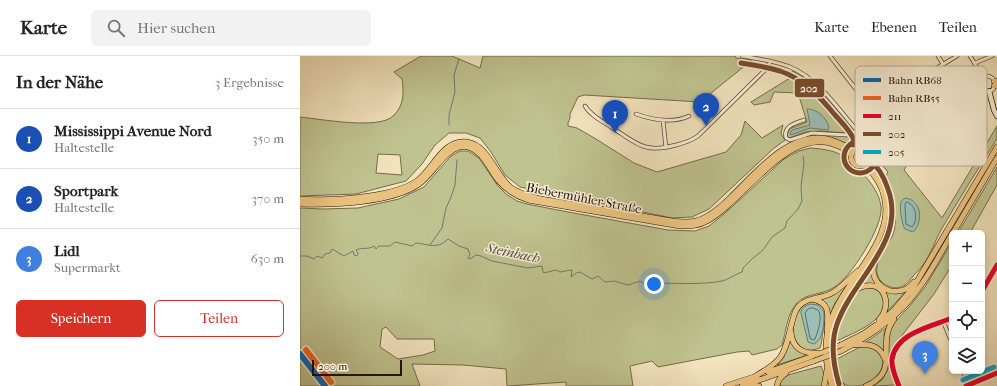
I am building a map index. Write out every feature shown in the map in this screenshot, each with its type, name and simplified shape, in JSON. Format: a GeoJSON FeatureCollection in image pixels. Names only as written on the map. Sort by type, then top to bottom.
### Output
{"type":"FeatureCollection","features":[{"type":"Feature","properties":{"kind":"main road"},"geometry":{"type":"LineString","coordinates":[[988,91],[997,116]]}},
{"type":"Feature","properties":{"kind":"main road"},"geometry":{"type":"LineString","coordinates":[[300,200],[339,199],[376,194],[404,188],[422,177],[448,147],[458,142],[466,142],[475,144],[481,148],[503,181],[514,190],[524,195],[664,219],[691,222],[716,210],[774,156],[788,146],[810,138],[823,138],[855,148]]}},
{"type":"Feature","properties":{"kind":"main road","name":"Biebermühler Straße"},"geometry":{"type":"LineString","coordinates":[[300,204],[351,202],[403,193],[411,190],[427,178],[451,150],[466,146],[473,148],[479,153],[498,180],[507,190],[516,196],[528,200],[680,226],[696,225],[706,222],[722,211],[782,156],[799,145],[826,142],[839,146],[848,151],[851,155]]}},
{"type":"Feature","properties":{"kind":"main road"},"geometry":{"type":"LineString","coordinates":[[987,164],[997,147]]}},
{"type":"Feature","properties":{"kind":"main road"},"geometry":{"type":"LineString","coordinates":[[855,151],[851,155],[855,164]]}},
{"type":"Feature","properties":{"kind":"main road"},"geometry":{"type":"LineString","coordinates":[[954,230],[997,158]]}},
{"type":"Feature","properties":{"kind":"main road"},"geometry":{"type":"LineString","coordinates":[[827,330],[840,300],[878,240],[886,220],[886,203],[880,185],[865,166]]}},
{"type":"Feature","properties":{"kind":"main road"},"geometry":{"type":"LineString","coordinates":[[872,166],[888,194],[892,208],[890,227],[875,262],[874,274],[876,280],[880,286],[885,289],[897,292],[909,287],[922,275]]}},
{"type":"Feature","properties":{"kind":"main road"},"geometry":{"type":"LineString","coordinates":[[726,386],[841,348],[887,316],[903,301],[922,275],[986,166]]}},
{"type":"Feature","properties":{"kind":"main road"},"geometry":{"type":"LineString","coordinates":[[866,386],[882,377],[887,364],[887,331],[892,321],[917,292],[949,239]]}},
{"type":"Feature","properties":{"kind":"main road"},"geometry":{"type":"LineString","coordinates":[[836,386],[830,357],[831,334],[837,316],[846,298],[880,248]]}},
{"type":"Feature","properties":{"kind":"main road"},"geometry":{"type":"LineString","coordinates":[[754,377],[772,367],[782,357],[791,325],[798,308],[804,302],[830,294],[840,288],[858,271]]}},
{"type":"Feature","properties":{"kind":"main road"},"geometry":{"type":"LineString","coordinates":[[846,298],[859,287],[866,285],[874,286],[882,291],[886,300],[885,311],[883,316],[870,329]]}},
{"type":"Feature","properties":{"kind":"main road"},"geometry":{"type":"LineString","coordinates":[[811,299],[821,302],[826,308],[828,318],[825,346],[827,370],[832,386]]}},
{"type":"Feature","properties":{"kind":"main road"},"geometry":{"type":"LineString","coordinates":[[851,346],[874,333],[902,309]]}},
{"type":"Feature","properties":{"kind":"main road"},"geometry":{"type":"LineString","coordinates":[[791,325],[792,340],[794,345],[813,357]]}},
{"type":"Feature","properties":{"kind":"main road"},"geometry":{"type":"LineString","coordinates":[[778,386],[781,376],[793,368],[824,352],[841,348],[867,344],[874,346],[884,356],[887,364]]}},
{"type":"Feature","properties":{"kind":"main road"},"geometry":{"type":"LineString","coordinates":[[743,386],[793,368]]}},
{"type":"Feature","properties":{"kind":"main road"},"geometry":{"type":"LineString","coordinates":[[824,386],[827,370]]}},
{"type":"Feature","properties":{"kind":"main road"},"geometry":{"type":"LineString","coordinates":[[833,376],[842,386]]}},
{"type":"Feature","properties":{"kind":"main road"},"geometry":{"type":"LineString","coordinates":[[743,386],[759,386]]}},
{"type":"Feature","properties":{"kind":"street"},"geometry":{"type":"LineString","coordinates":[[742,56],[771,61],[796,70],[812,81],[855,129]]}},
{"type":"Feature","properties":{"kind":"street"},"geometry":{"type":"LineString","coordinates":[[830,56],[855,89]]}},
{"type":"Feature","properties":{"kind":"street"},"geometry":{"type":"LineString","coordinates":[[938,56],[943,64]]}},
{"type":"Feature","properties":{"kind":"street"},"geometry":{"type":"LineString","coordinates":[[940,66],[957,56]]}},
{"type":"Feature","properties":{"kind":"street"},"geometry":{"type":"LineString","coordinates":[[970,56],[977,66]]}},
{"type":"Feature","properties":{"kind":"street"},"geometry":{"type":"LineString","coordinates":[[975,63],[992,56]]}},
{"type":"Feature","properties":{"kind":"street"},"geometry":{"type":"LineString","coordinates":[[585,106],[593,116],[640,146],[652,149],[666,148],[690,141],[698,136],[765,70],[771,61]]}},
{"type":"Feature","properties":{"kind":"street"},"geometry":{"type":"LineString","coordinates":[[987,76],[995,83],[988,91]]}},
{"type":"Feature","properties":{"kind":"street"},"geometry":{"type":"LineString","coordinates":[[636,114],[663,120],[677,120],[689,116]]}},
{"type":"Feature","properties":{"kind":"street"},"geometry":{"type":"LineString","coordinates":[[663,120],[666,148]]}},
{"type":"Feature","properties":{"kind":"street"},"geometry":{"type":"LineString","coordinates":[[804,120],[788,127],[785,131],[786,138],[790,140],[808,133],[817,132],[850,134],[855,132]]}},
{"type":"Feature","properties":{"kind":"street"},"geometry":{"type":"LineString","coordinates":[[985,286],[997,265]]}},
{"type":"Feature","properties":{"kind":"street"},"geometry":{"type":"LineString","coordinates":[[899,386],[892,361],[899,344],[909,335],[949,319]]}},
{"type":"Feature","properties":{"kind":"street"},"geometry":{"type":"LineString","coordinates":[[943,321],[950,338]]}},
{"type":"Feature","properties":{"kind":"street"},"geometry":{"type":"LineString","coordinates":[[964,374],[967,385],[997,373]]}},
{"type":"Feature","properties":{"kind":"street"},"geometry":{"type":"LineString","coordinates":[[979,381],[980,386]]}},
{"type":"Feature","properties":{"kind":"green space"},"geometry":{"type":"Polygon","coordinates":[[[421,56],[452,56],[480,68],[483,56],[735,56],[736,58],[752,60],[700,102],[584,95],[578,97],[570,114],[568,126],[577,128],[634,163],[657,172],[726,152],[741,135],[745,121],[762,138],[783,125],[781,134],[785,140],[773,149],[709,209],[692,217],[672,218],[520,187],[505,175],[491,152],[480,138],[466,133],[449,133],[435,145],[422,164],[406,181],[356,194],[300,196],[300,117],[363,123],[386,120],[397,112],[402,99],[402,79],[394,72],[421,56]],[[378,154],[376,173],[402,175],[400,155],[378,154]]]}},
{"type":"Feature","properties":{"kind":"green space"},"geometry":{"type":"Polygon","coordinates":[[[792,71],[801,75],[817,88],[853,130],[848,133],[819,131],[805,132],[789,138],[787,136],[789,129],[807,122],[798,93],[774,92],[770,102],[754,105],[751,102],[790,78],[792,71]]]}},
{"type":"Feature","properties":{"kind":"green space"},"geometry":{"type":"Polygon","coordinates":[[[997,126],[997,139],[987,155],[987,143],[997,126]]]}},
{"type":"Feature","properties":{"kind":"green space"},"geometry":{"type":"Polygon","coordinates":[[[814,134],[855,136],[855,146],[828,137],[804,136],[814,134]]]}},
{"type":"Feature","properties":{"kind":"green space"},"geometry":{"type":"Polygon","coordinates":[[[810,148],[820,149],[836,152],[845,157],[853,173],[855,175],[862,173],[874,188],[880,201],[880,215],[872,238],[856,263],[840,283],[824,292],[805,297],[797,303],[789,317],[782,345],[777,349],[752,355],[749,351],[737,352],[658,367],[652,361],[630,366],[633,386],[566,386],[566,382],[507,386],[506,369],[463,365],[412,364],[420,386],[300,386],[300,208],[358,208],[399,199],[424,187],[451,156],[460,151],[468,151],[479,158],[498,186],[506,194],[517,201],[668,230],[695,231],[709,226],[784,159],[799,151],[810,148]],[[386,327],[382,329],[380,347],[398,359],[423,355],[435,351],[434,339],[397,339],[386,327]]]}},
{"type":"Feature","properties":{"kind":"green space"},"geometry":{"type":"Polygon","coordinates":[[[883,166],[906,166],[904,170],[942,218],[973,166],[980,166],[941,230],[926,261],[905,285],[897,288],[884,284],[878,277],[877,273],[881,253],[891,238],[895,223],[892,200],[884,179],[888,172],[883,166]]]}},
{"type":"Feature","properties":{"kind":"green space"},"geometry":{"type":"Polygon","coordinates":[[[997,167],[997,185],[972,230],[960,230],[997,167]]]}},
{"type":"Feature","properties":{"kind":"green space"},"geometry":{"type":"Polygon","coordinates":[[[949,247],[949,270],[934,294],[897,342],[891,354],[890,362],[895,385],[873,386],[882,380],[888,369],[889,353],[887,338],[894,323],[925,287],[949,247]]]}},
{"type":"Feature","properties":{"kind":"green space"},"geometry":{"type":"Polygon","coordinates":[[[873,262],[871,267],[886,291],[907,290],[887,312],[888,306],[884,291],[865,284],[856,286],[873,262]]]}},
{"type":"Feature","properties":{"kind":"green space"},"geometry":{"type":"Polygon","coordinates":[[[848,283],[830,314],[826,303],[817,298],[848,283]]]}},
{"type":"Feature","properties":{"kind":"green space"},"geometry":{"type":"Polygon","coordinates":[[[865,287],[876,290],[882,295],[884,306],[881,313],[869,325],[839,340],[835,340],[845,309],[853,295],[865,287]]]}},
{"type":"Feature","properties":{"kind":"green space"},"geometry":{"type":"Polygon","coordinates":[[[808,302],[820,304],[825,311],[825,321],[820,348],[809,350],[801,348],[796,342],[793,334],[793,325],[796,316],[801,308],[808,302]]]}},
{"type":"Feature","properties":{"kind":"green space"},"geometry":{"type":"Polygon","coordinates":[[[886,328],[884,334],[885,353],[877,346],[866,342],[886,328]]]}},
{"type":"Feature","properties":{"kind":"green space"},"geometry":{"type":"Polygon","coordinates":[[[790,339],[796,350],[808,355],[777,365],[784,357],[790,339]]]}},
{"type":"Feature","properties":{"kind":"green space"},"geometry":{"type":"Polygon","coordinates":[[[862,346],[873,349],[880,354],[882,367],[879,374],[864,384],[854,386],[845,385],[840,378],[835,360],[862,346]]]}},
{"type":"Feature","properties":{"kind":"green space"},"geometry":{"type":"Polygon","coordinates":[[[821,366],[824,374],[822,386],[780,386],[781,381],[788,375],[821,366]]]}},
{"type":"Feature","properties":{"kind":"water"},"geometry":{"type":"Polygon","coordinates":[[[807,109],[818,112],[823,117],[828,123],[828,130],[810,128],[791,135],[790,133],[792,130],[810,125],[807,109]]]}},
{"type":"Feature","properties":{"kind":"water"},"geometry":{"type":"Polygon","coordinates":[[[906,198],[915,203],[919,211],[920,216],[918,226],[913,232],[905,229],[902,220],[900,204],[902,200],[906,198]]]}},
{"type":"Feature","properties":{"kind":"water"},"geometry":{"type":"Polygon","coordinates":[[[810,304],[818,305],[824,312],[822,334],[820,339],[814,344],[808,342],[801,313],[804,307],[810,304]]]}},
{"type":"Feature","properties":{"kind":"waterway"},"geometry":{"type":"LineString","coordinates":[[449,125],[449,115],[455,92],[454,75],[459,59]]}},
{"type":"Feature","properties":{"kind":"waterway","name":"Steinbach"},"geometry":{"type":"LineString","coordinates":[[300,256],[307,256],[314,259],[317,256],[322,258],[325,254],[330,253],[332,249],[344,256],[353,251],[354,255],[357,256],[358,253],[356,250],[358,249],[370,248],[374,246],[376,249],[379,246],[390,246],[395,242],[412,246],[416,243],[436,245],[448,239],[459,246],[468,249],[470,255],[468,258],[470,259],[476,255],[492,261],[528,268],[542,266],[544,273],[556,270],[560,272],[572,270],[571,277],[580,272],[592,279],[598,276],[605,282],[614,281],[628,285],[640,281],[646,285],[653,283],[697,283],[722,281],[742,272],[743,268],[763,250],[772,237],[785,228],[787,221],[798,209],[802,201],[801,187],[804,162],[803,156]]}},
{"type":"Feature","properties":{"kind":"waterway"},"geometry":{"type":"LineString","coordinates":[[430,245],[442,228],[446,208],[455,185],[457,160]]}},
{"type":"Feature","properties":{"kind":"rail line","name":"RB55"},"geometry":{"type":"LineString","coordinates":[[306,350],[331,382]]}},
{"type":"Feature","properties":{"kind":"rail line","name":"RB68"},"geometry":{"type":"LineString","coordinates":[[300,354],[325,386]]}},
{"type":"Feature","properties":{"kind":"transit line","name":"202"},"geometry":{"type":"LineString","coordinates":[[741,63],[765,67],[789,74],[811,89],[848,130],[854,140],[853,145]]}},
{"type":"Feature","properties":{"kind":"transit line","name":"202"},"geometry":{"type":"LineString","coordinates":[[855,142],[845,151],[844,157],[847,166],[854,172],[860,173],[866,172],[873,166]]}},
{"type":"Feature","properties":{"kind":"transit line","name":"202"},"geometry":{"type":"LineString","coordinates":[[839,384],[833,354],[837,324],[854,291],[876,259],[890,226],[892,208],[888,189],[885,180],[876,166]]}},
{"type":"Feature","properties":{"kind":"transit line","name":"211"},"geometry":{"type":"LineString","coordinates":[[985,286],[997,265]]}},
{"type":"Feature","properties":{"kind":"transit line","name":"211"},"geometry":{"type":"LineString","coordinates":[[899,386],[892,366],[892,359],[895,350],[900,343],[916,332],[949,319]]}},
{"type":"Feature","properties":{"kind":"transit line","name":"205"},"geometry":{"type":"LineString","coordinates":[[963,380],[994,367]]}},
{"type":"Feature","properties":{"kind":"transit line","name":"211"},"geometry":{"type":"LineString","coordinates":[[966,386],[997,373]]}},
{"type":"Feature","properties":{"kind":"place","name":"Sportpark"},"geometry":{"type":"Point","coordinates":[706,126]}},
{"type":"Feature","properties":{"kind":"place","name":"Mississippi Avenue Nord"},"geometry":{"type":"Point","coordinates":[615,133]}},
{"type":"Feature","properties":{"kind":"place","name":"Lidl"},"geometry":{"type":"Point","coordinates":[925,374]}}]}
